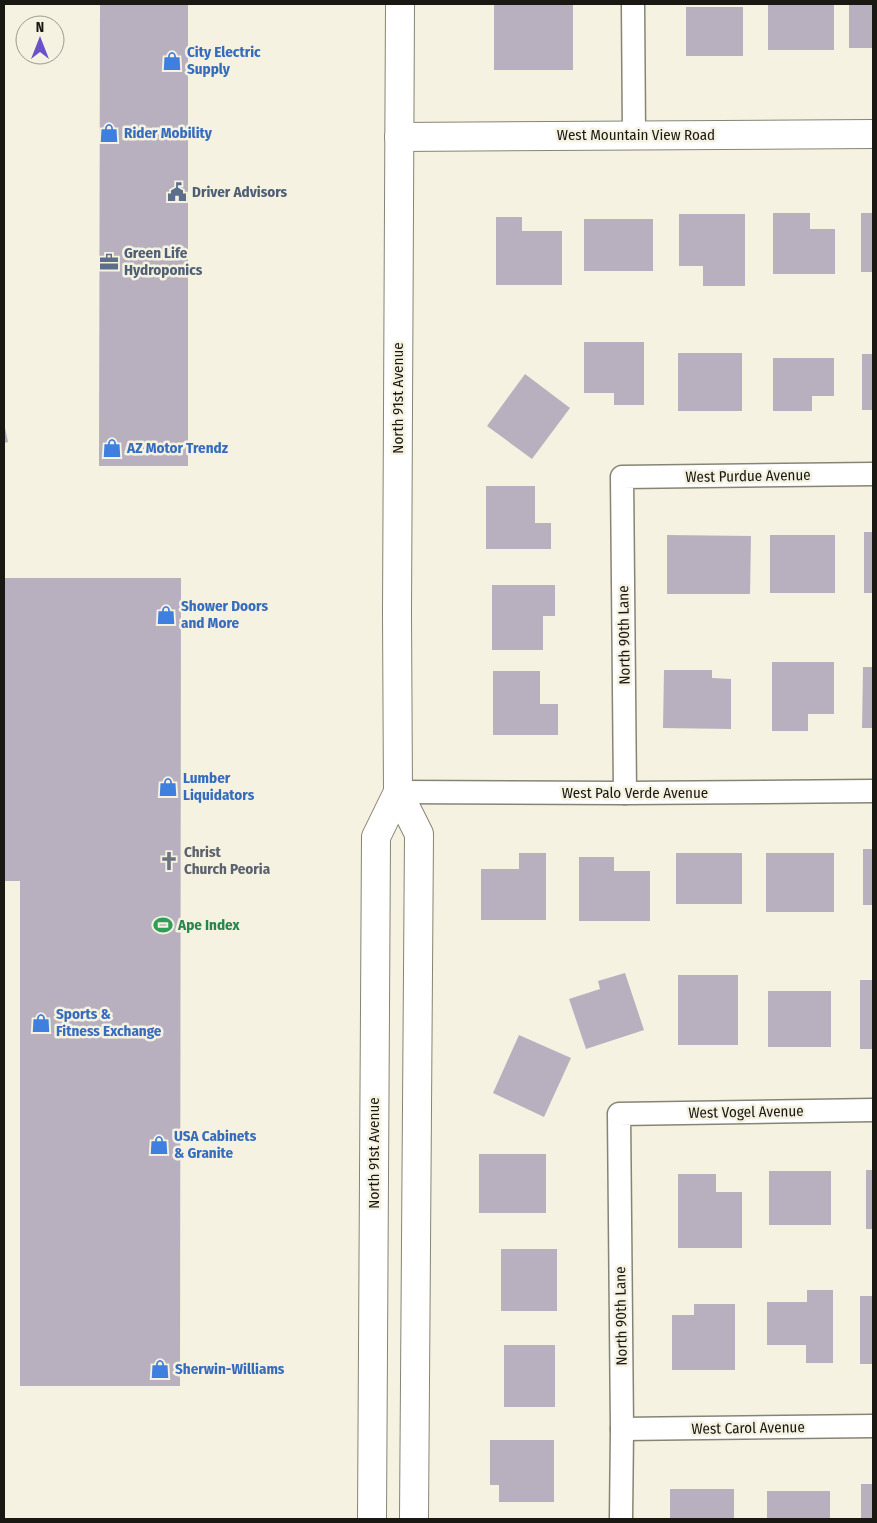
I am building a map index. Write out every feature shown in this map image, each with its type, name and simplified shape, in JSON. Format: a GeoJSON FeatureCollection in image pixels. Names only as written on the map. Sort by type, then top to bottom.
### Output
{"type":"FeatureCollection","features":[{"type":"Feature","properties":{"kind":"main road","name":"North 91st Avenue"},"geometry":{"type":"LineString","coordinates":[[400,4],[398,792],[419,834],[414,1519]]}},
{"type":"Feature","properties":{"kind":"main road","name":"West Mountain View Road"},"geometry":{"type":"LineString","coordinates":[[399,137],[873,134]]}},
{"type":"Feature","properties":{"kind":"main road","name":"North 91st Avenue"},"geometry":{"type":"LineString","coordinates":[[372,1519],[376,837],[398,792]]}},
{"type":"Feature","properties":{"kind":"main road"},"geometry":{"type":"LineString","coordinates":[[374,1282],[415,1282]]}},
{"type":"Feature","properties":{"kind":"street"},"geometry":{"type":"LineString","coordinates":[[634,4],[634,136]]}},
{"type":"Feature","properties":{"kind":"street","name":"West Purdue Avenue"},"geometry":{"type":"LineString","coordinates":[[622,477],[873,474]]}},
{"type":"Feature","properties":{"kind":"street","name":"North 90th Lane"},"geometry":{"type":"LineString","coordinates":[[622,477],[625,793]]}},
{"type":"Feature","properties":{"kind":"street","name":"West Palo Verde Avenue"},"geometry":{"type":"LineString","coordinates":[[398,792],[873,791]]}},
{"type":"Feature","properties":{"kind":"street","name":"West Vogel Avenue"},"geometry":{"type":"LineString","coordinates":[[619,1114],[873,1110]]}},
{"type":"Feature","properties":{"kind":"street","name":"North 90th Lane"},"geometry":{"type":"LineString","coordinates":[[619,1114],[622,1519]]}},
{"type":"Feature","properties":{"kind":"street","name":"West Carol Avenue"},"geometry":{"type":"LineString","coordinates":[[622,1429],[873,1426]]}},
{"type":"Feature","properties":{"kind":"building"},"geometry":{"type":"Polygon","coordinates":[[[100,4],[188,4],[188,466],[99,466],[100,4]]]}},
{"type":"Feature","properties":{"kind":"building"},"geometry":{"type":"Polygon","coordinates":[[[494,4],[573,4],[573,70],[494,70],[494,4]]]}},
{"type":"Feature","properties":{"kind":"building"},"geometry":{"type":"Polygon","coordinates":[[[768,4],[834,4],[834,50],[768,50],[768,4]]]}},
{"type":"Feature","properties":{"kind":"building"},"geometry":{"type":"Polygon","coordinates":[[[849,4],[873,4],[873,48],[849,48],[849,4]]]}},
{"type":"Feature","properties":{"kind":"building"},"geometry":{"type":"Polygon","coordinates":[[[686,7],[743,7],[743,56],[686,56],[686,7]]]}},
{"type":"Feature","properties":{"kind":"building"},"geometry":{"type":"Polygon","coordinates":[[[773,213],[810,213],[810,229],[835,229],[835,274],[773,274],[773,213]]]}},
{"type":"Feature","properties":{"kind":"building"},"geometry":{"type":"Polygon","coordinates":[[[861,213],[873,213],[873,272],[861,272],[861,213]]]}},
{"type":"Feature","properties":{"kind":"building"},"geometry":{"type":"Polygon","coordinates":[[[679,214],[745,214],[745,286],[703,286],[703,266],[679,266],[679,214]]]}},
{"type":"Feature","properties":{"kind":"building"},"geometry":{"type":"Polygon","coordinates":[[[496,217],[522,217],[522,231],[562,231],[562,285],[496,285],[496,217]]]}},
{"type":"Feature","properties":{"kind":"building"},"geometry":{"type":"Polygon","coordinates":[[[584,219],[653,219],[653,271],[584,271],[584,219]]]}},
{"type":"Feature","properties":{"kind":"building"},"geometry":{"type":"Polygon","coordinates":[[[584,342],[644,342],[644,405],[614,405],[614,393],[584,393],[584,342]]]}},
{"type":"Feature","properties":{"kind":"building"},"geometry":{"type":"Polygon","coordinates":[[[678,353],[742,353],[742,411],[678,411],[678,353]]]}},
{"type":"Feature","properties":{"kind":"building"},"geometry":{"type":"Polygon","coordinates":[[[862,354],[873,354],[873,410],[862,410],[862,354]]]}},
{"type":"Feature","properties":{"kind":"building"},"geometry":{"type":"Polygon","coordinates":[[[773,358],[834,358],[834,396],[812,396],[812,411],[773,411],[773,358]]]}},
{"type":"Feature","properties":{"kind":"building"},"geometry":{"type":"Polygon","coordinates":[[[525,374],[570,408],[532,459],[487,426],[525,374]]]}},
{"type":"Feature","properties":{"kind":"building"},"geometry":{"type":"Polygon","coordinates":[[[4,423],[8,442],[4,443],[4,423]]]}},
{"type":"Feature","properties":{"kind":"building"},"geometry":{"type":"Polygon","coordinates":[[[486,486],[535,486],[535,523],[551,523],[551,549],[486,549],[486,486]]]}},
{"type":"Feature","properties":{"kind":"building"},"geometry":{"type":"Polygon","coordinates":[[[864,532],[873,532],[873,593],[864,593],[864,532]]]}},
{"type":"Feature","properties":{"kind":"building"},"geometry":{"type":"Polygon","coordinates":[[[667,535],[751,536],[750,594],[667,594],[667,535]]]}},
{"type":"Feature","properties":{"kind":"building"},"geometry":{"type":"Polygon","coordinates":[[[770,535],[835,535],[835,593],[770,593],[770,535]]]}},
{"type":"Feature","properties":{"kind":"building"},"geometry":{"type":"Polygon","coordinates":[[[4,578],[181,578],[180,1386],[20,1386],[20,881],[4,881],[4,578]]]}},
{"type":"Feature","properties":{"kind":"building"},"geometry":{"type":"Polygon","coordinates":[[[492,585],[555,585],[555,616],[543,616],[543,650],[492,650],[492,585]]]}},
{"type":"Feature","properties":{"kind":"building"},"geometry":{"type":"Polygon","coordinates":[[[772,662],[834,662],[834,714],[808,714],[808,731],[772,731],[772,662]]]}},
{"type":"Feature","properties":{"kind":"building"},"geometry":{"type":"Polygon","coordinates":[[[863,667],[873,667],[873,728],[862,728],[863,667]]]}},
{"type":"Feature","properties":{"kind":"building"},"geometry":{"type":"Polygon","coordinates":[[[664,670],[712,670],[712,678],[731,679],[731,729],[663,728],[664,670]]]}},
{"type":"Feature","properties":{"kind":"building"},"geometry":{"type":"Polygon","coordinates":[[[493,671],[540,671],[540,704],[558,704],[558,735],[493,735],[493,671]]]}},
{"type":"Feature","properties":{"kind":"building"},"geometry":{"type":"Polygon","coordinates":[[[863,849],[873,849],[873,905],[863,905],[863,849]]]}},
{"type":"Feature","properties":{"kind":"building"},"geometry":{"type":"Polygon","coordinates":[[[519,853],[546,853],[546,920],[481,920],[481,869],[519,869],[519,853]]]}},
{"type":"Feature","properties":{"kind":"building"},"geometry":{"type":"Polygon","coordinates":[[[676,853],[742,853],[742,904],[676,904],[676,853]]]}},
{"type":"Feature","properties":{"kind":"building"},"geometry":{"type":"Polygon","coordinates":[[[766,853],[834,853],[834,912],[766,912],[766,853]]]}},
{"type":"Feature","properties":{"kind":"building"},"geometry":{"type":"Polygon","coordinates":[[[579,857],[614,857],[614,871],[650,871],[650,921],[579,921],[579,857]]]}},
{"type":"Feature","properties":{"kind":"building"},"geometry":{"type":"Polygon","coordinates":[[[625,973],[644,1030],[586,1049],[569,999],[600,989],[598,981],[625,973]]]}},
{"type":"Feature","properties":{"kind":"building"},"geometry":{"type":"Polygon","coordinates":[[[678,975],[738,975],[738,1045],[678,1045],[678,975]]]}},
{"type":"Feature","properties":{"kind":"building"},"geometry":{"type":"Polygon","coordinates":[[[860,980],[873,980],[873,1049],[860,1049],[860,980]]]}},
{"type":"Feature","properties":{"kind":"building"},"geometry":{"type":"Polygon","coordinates":[[[768,991],[831,991],[831,1047],[768,1047],[768,991]]]}},
{"type":"Feature","properties":{"kind":"building"},"geometry":{"type":"Polygon","coordinates":[[[519,1035],[571,1058],[544,1117],[493,1093],[519,1035]]]}},
{"type":"Feature","properties":{"kind":"building"},"geometry":{"type":"Polygon","coordinates":[[[479,1154],[546,1154],[546,1213],[479,1213],[479,1154]]]}},
{"type":"Feature","properties":{"kind":"building"},"geometry":{"type":"Polygon","coordinates":[[[866,1170],[873,1170],[873,1229],[866,1229],[866,1170]]]}},
{"type":"Feature","properties":{"kind":"building"},"geometry":{"type":"Polygon","coordinates":[[[769,1171],[831,1171],[831,1225],[769,1225],[769,1171]]]}},
{"type":"Feature","properties":{"kind":"building"},"geometry":{"type":"Polygon","coordinates":[[[678,1174],[716,1174],[716,1192],[742,1192],[742,1248],[678,1248],[678,1174]]]}},
{"type":"Feature","properties":{"kind":"building"},"geometry":{"type":"Polygon","coordinates":[[[501,1249],[557,1249],[557,1311],[501,1311],[501,1249]]]}},
{"type":"Feature","properties":{"kind":"building"},"geometry":{"type":"Polygon","coordinates":[[[807,1290],[833,1290],[833,1363],[806,1363],[806,1345],[767,1345],[767,1302],[807,1302],[807,1290]]]}},
{"type":"Feature","properties":{"kind":"building"},"geometry":{"type":"Polygon","coordinates":[[[860,1296],[873,1296],[873,1364],[860,1364],[860,1296]]]}},
{"type":"Feature","properties":{"kind":"building"},"geometry":{"type":"Polygon","coordinates":[[[694,1304],[735,1304],[735,1370],[672,1370],[672,1315],[694,1315],[694,1304]]]}},
{"type":"Feature","properties":{"kind":"building"},"geometry":{"type":"Polygon","coordinates":[[[504,1345],[555,1345],[555,1407],[504,1407],[504,1345]]]}},
{"type":"Feature","properties":{"kind":"building"},"geometry":{"type":"Polygon","coordinates":[[[490,1440],[554,1440],[554,1502],[499,1502],[499,1485],[490,1485],[490,1440]]]}},
{"type":"Feature","properties":{"kind":"building"},"geometry":{"type":"Polygon","coordinates":[[[861,1484],[873,1484],[873,1519],[861,1519],[861,1484]]]}},
{"type":"Feature","properties":{"kind":"building"},"geometry":{"type":"Polygon","coordinates":[[[670,1489],[734,1489],[734,1519],[670,1519],[670,1489]]]}},
{"type":"Feature","properties":{"kind":"building"},"geometry":{"type":"Polygon","coordinates":[[[767,1491],[830,1491],[830,1519],[767,1519],[767,1491]]]}},
{"type":"Feature","properties":{"kind":"place","name":"City Electric Supply"},"geometry":{"type":"Point","coordinates":[172,61]}},
{"type":"Feature","properties":{"kind":"place","name":"Rider Mobility"},"geometry":{"type":"Point","coordinates":[109,133]}},
{"type":"Feature","properties":{"kind":"place","name":"Driver Advisors"},"geometry":{"type":"Point","coordinates":[177,192]}},
{"type":"Feature","properties":{"kind":"place","name":"Green Life Hydroponics"},"geometry":{"type":"Point","coordinates":[109,262]}},
{"type":"Feature","properties":{"kind":"place","name":"AZ Motor Trendz"},"geometry":{"type":"Point","coordinates":[112,448]}},
{"type":"Feature","properties":{"kind":"place","name":"Shower Doors and More"},"geometry":{"type":"Point","coordinates":[166,615]}},
{"type":"Feature","properties":{"kind":"place","name":"Lumber Liquidators"},"geometry":{"type":"Point","coordinates":[168,787]}},
{"type":"Feature","properties":{"kind":"place","name":"Christ Church Peoria"},"geometry":{"type":"Point","coordinates":[169,861]}},
{"type":"Feature","properties":{"kind":"place","name":"Ape Index"},"geometry":{"type":"Point","coordinates":[163,925]}},
{"type":"Feature","properties":{"kind":"place","name":"Sports & Fitness Exchange"},"geometry":{"type":"Point","coordinates":[41,1023]}},
{"type":"Feature","properties":{"kind":"place","name":"USA Cabinets & Granite"},"geometry":{"type":"Point","coordinates":[159,1145]}},
{"type":"Feature","properties":{"kind":"place","name":"Sherwin-Williams"},"geometry":{"type":"Point","coordinates":[160,1369]}}]}
